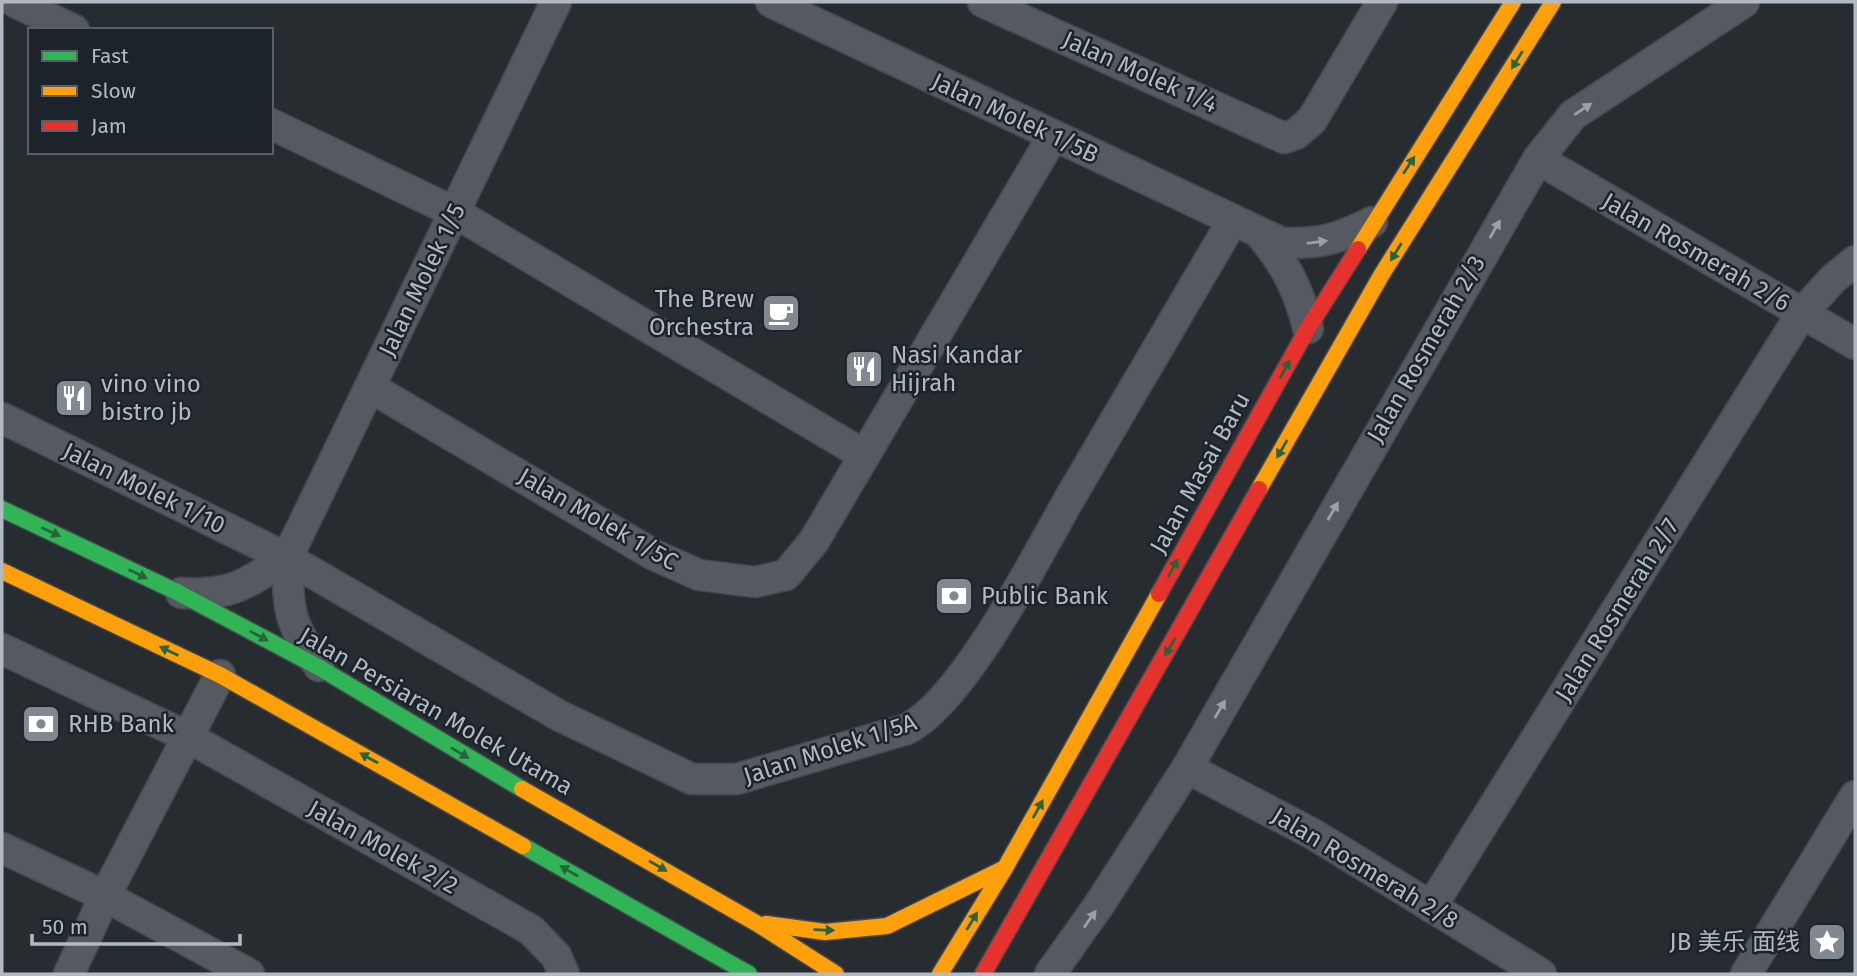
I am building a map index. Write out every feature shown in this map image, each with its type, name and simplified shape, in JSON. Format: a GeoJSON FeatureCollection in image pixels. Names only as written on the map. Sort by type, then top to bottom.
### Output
{"type":"FeatureCollection","features":[{"type":"Feature","properties":{"kind":"main road","name":"Jalan Masai Baru"},"geometry":{"type":"LineString","coordinates":[[940,974],[1005,868],[1308,328],[1372,222],[1513,2]]}},
{"type":"Feature","properties":{"kind":"main road"},"geometry":{"type":"LineString","coordinates":[[983,974],[1382,275],[1553,2]]}},
{"type":"Feature","properties":{"kind":"main road","name":"Jalan Persiaran Molek Utama"},"geometry":{"type":"LineString","coordinates":[[2,509],[177,592],[320,668],[477,763],[756,923],[836,974]]}},
{"type":"Feature","properties":{"kind":"main road"},"geometry":{"type":"LineString","coordinates":[[2,571],[220,675],[749,974]]}},
{"type":"Feature","properties":{"kind":"main road"},"geometry":{"type":"LineString","coordinates":[[756,923],[825,932],[887,926],[1005,868]]}},
{"type":"Feature","properties":{"kind":"main road"},"geometry":{"type":"LineString","coordinates":[[993,974],[1000,943]]}},
{"type":"Feature","properties":{"kind":"street"},"geometry":{"type":"LineString","coordinates":[[15,2],[70,28]]}},
{"type":"Feature","properties":{"kind":"street","name":"Jalan Molek 1/5"},"geometry":{"type":"LineString","coordinates":[[320,668],[295,630],[289,611],[287,558],[556,2]]}},
{"type":"Feature","properties":{"kind":"street","name":"Jalan Molek 1/5B"},"geometry":{"type":"LineString","coordinates":[[771,2],[1282,243],[1308,244],[1339,239],[1372,222]]}},
{"type":"Feature","properties":{"kind":"street","name":"Jalan Molek 1/4"},"geometry":{"type":"LineString","coordinates":[[983,2],[1284,138],[1296,134],[1312,121],[1382,2]]}},
{"type":"Feature","properties":{"kind":"street","name":"Jalan Rosmerah 2/3"},"geometry":{"type":"LineString","coordinates":[[1050,974],[1099,905],[1186,768],[1538,159],[1573,115],[1744,2]]}},
{"type":"Feature","properties":{"kind":"street"},"geometry":{"type":"LineString","coordinates":[[273,125],[454,212],[864,455]]}},
{"type":"Feature","properties":{"kind":"street","name":"Jalan Molek 1/5C"},"geometry":{"type":"LineString","coordinates":[[370,387],[654,555],[699,575],[755,582],[786,575],[814,541],[1053,136]]}},
{"type":"Feature","properties":{"kind":"street","name":"Jalan Rosmerah 2/6"},"geometry":{"type":"LineString","coordinates":[[1538,159],[1855,344]]}},
{"type":"Feature","properties":{"kind":"street","name":"Jalan Molek 1/5A"},"geometry":{"type":"LineString","coordinates":[[287,558],[560,716],[692,779],[737,779],[907,729],[925,720],[948,696],[1006,607],[1233,220]]}},
{"type":"Feature","properties":{"kind":"street","name":"Jalan Molek 1/5B"},"geometry":{"type":"LineString","coordinates":[[1260,233],[1279,255],[1299,292],[1308,328]]}},
{"type":"Feature","properties":{"kind":"street","name":"Jalan Rosmerah 2/7"},"geometry":{"type":"LineString","coordinates":[[1432,906],[1802,313],[1833,279],[1855,261]]}},
{"type":"Feature","properties":{"kind":"street","name":"Jalan Molek 1/10"},"geometry":{"type":"LineString","coordinates":[[2,418],[287,558]]}},
{"type":"Feature","properties":{"kind":"street"},"geometry":{"type":"LineString","coordinates":[[177,592],[211,595],[232,591],[287,558]]}},
{"type":"Feature","properties":{"kind":"street","name":"Jalan Molek 2/2"},"geometry":{"type":"LineString","coordinates":[[2,649],[186,736],[531,930],[556,956],[564,974]]}},
{"type":"Feature","properties":{"kind":"street"},"geometry":{"type":"LineString","coordinates":[[69,974],[105,896],[220,675]]}},
{"type":"Feature","properties":{"kind":"street","name":"Jalan Rosmerah 2/8"},"geometry":{"type":"LineString","coordinates":[[1186,768],[1313,834],[1541,974]]}},
{"type":"Feature","properties":{"kind":"street"},"geometry":{"type":"LineString","coordinates":[[1746,974],[1855,796]]}},
{"type":"Feature","properties":{"kind":"street"},"geometry":{"type":"LineString","coordinates":[[2,848],[105,896],[249,974]]}},
{"type":"Feature","properties":{"kind":"traffic: fast"},"geometry":{"type":"LineString","coordinates":[[2,509],[177,592],[320,668],[522,789]]}},
{"type":"Feature","properties":{"kind":"traffic: fast"},"geometry":{"type":"LineString","coordinates":[[523,846],[749,974]]}},
{"type":"Feature","properties":{"kind":"traffic: slow"},"geometry":{"type":"LineString","coordinates":[[1358,249],[1513,2]]}},
{"type":"Feature","properties":{"kind":"traffic: slow"},"geometry":{"type":"LineString","coordinates":[[1259,489],[1382,274],[1553,2]]}},
{"type":"Feature","properties":{"kind":"traffic: slow"},"geometry":{"type":"LineString","coordinates":[[2,571],[220,675],[523,846]]}},
{"type":"Feature","properties":{"kind":"traffic: slow"},"geometry":{"type":"LineString","coordinates":[[940,974],[1005,868],[1159,594]]}},
{"type":"Feature","properties":{"kind":"traffic: slow"},"geometry":{"type":"LineString","coordinates":[[522,789],[756,923],[836,974]]}},
{"type":"Feature","properties":{"kind":"traffic: slow"},"geometry":{"type":"LineString","coordinates":[[766,924],[825,932],[887,926],[1005,868]]}},
{"type":"Feature","properties":{"kind":"traffic: jam"},"geometry":{"type":"LineString","coordinates":[[1159,594],[1308,328],[1358,249]]}},
{"type":"Feature","properties":{"kind":"traffic: jam"},"geometry":{"type":"LineString","coordinates":[[983,974],[1259,489]]}},
{"type":"Feature","properties":{"kind":"place","name":"The Brew Orchestra"},"geometry":{"type":"Point","coordinates":[781,313]}},
{"type":"Feature","properties":{"kind":"place","name":"Nasi Kandar Hijrah"},"geometry":{"type":"Point","coordinates":[864,369]}},
{"type":"Feature","properties":{"kind":"place","name":"vino vino bistro jb"},"geometry":{"type":"Point","coordinates":[74,398]}},
{"type":"Feature","properties":{"kind":"place","name":"Public Bank"},"geometry":{"type":"Point","coordinates":[954,596]}},
{"type":"Feature","properties":{"kind":"place","name":"RHB Bank"},"geometry":{"type":"Point","coordinates":[41,724]}},
{"type":"Feature","properties":{"kind":"place","name":"JB 美乐 面线"},"geometry":{"type":"Point","coordinates":[1827,942]}}]}
